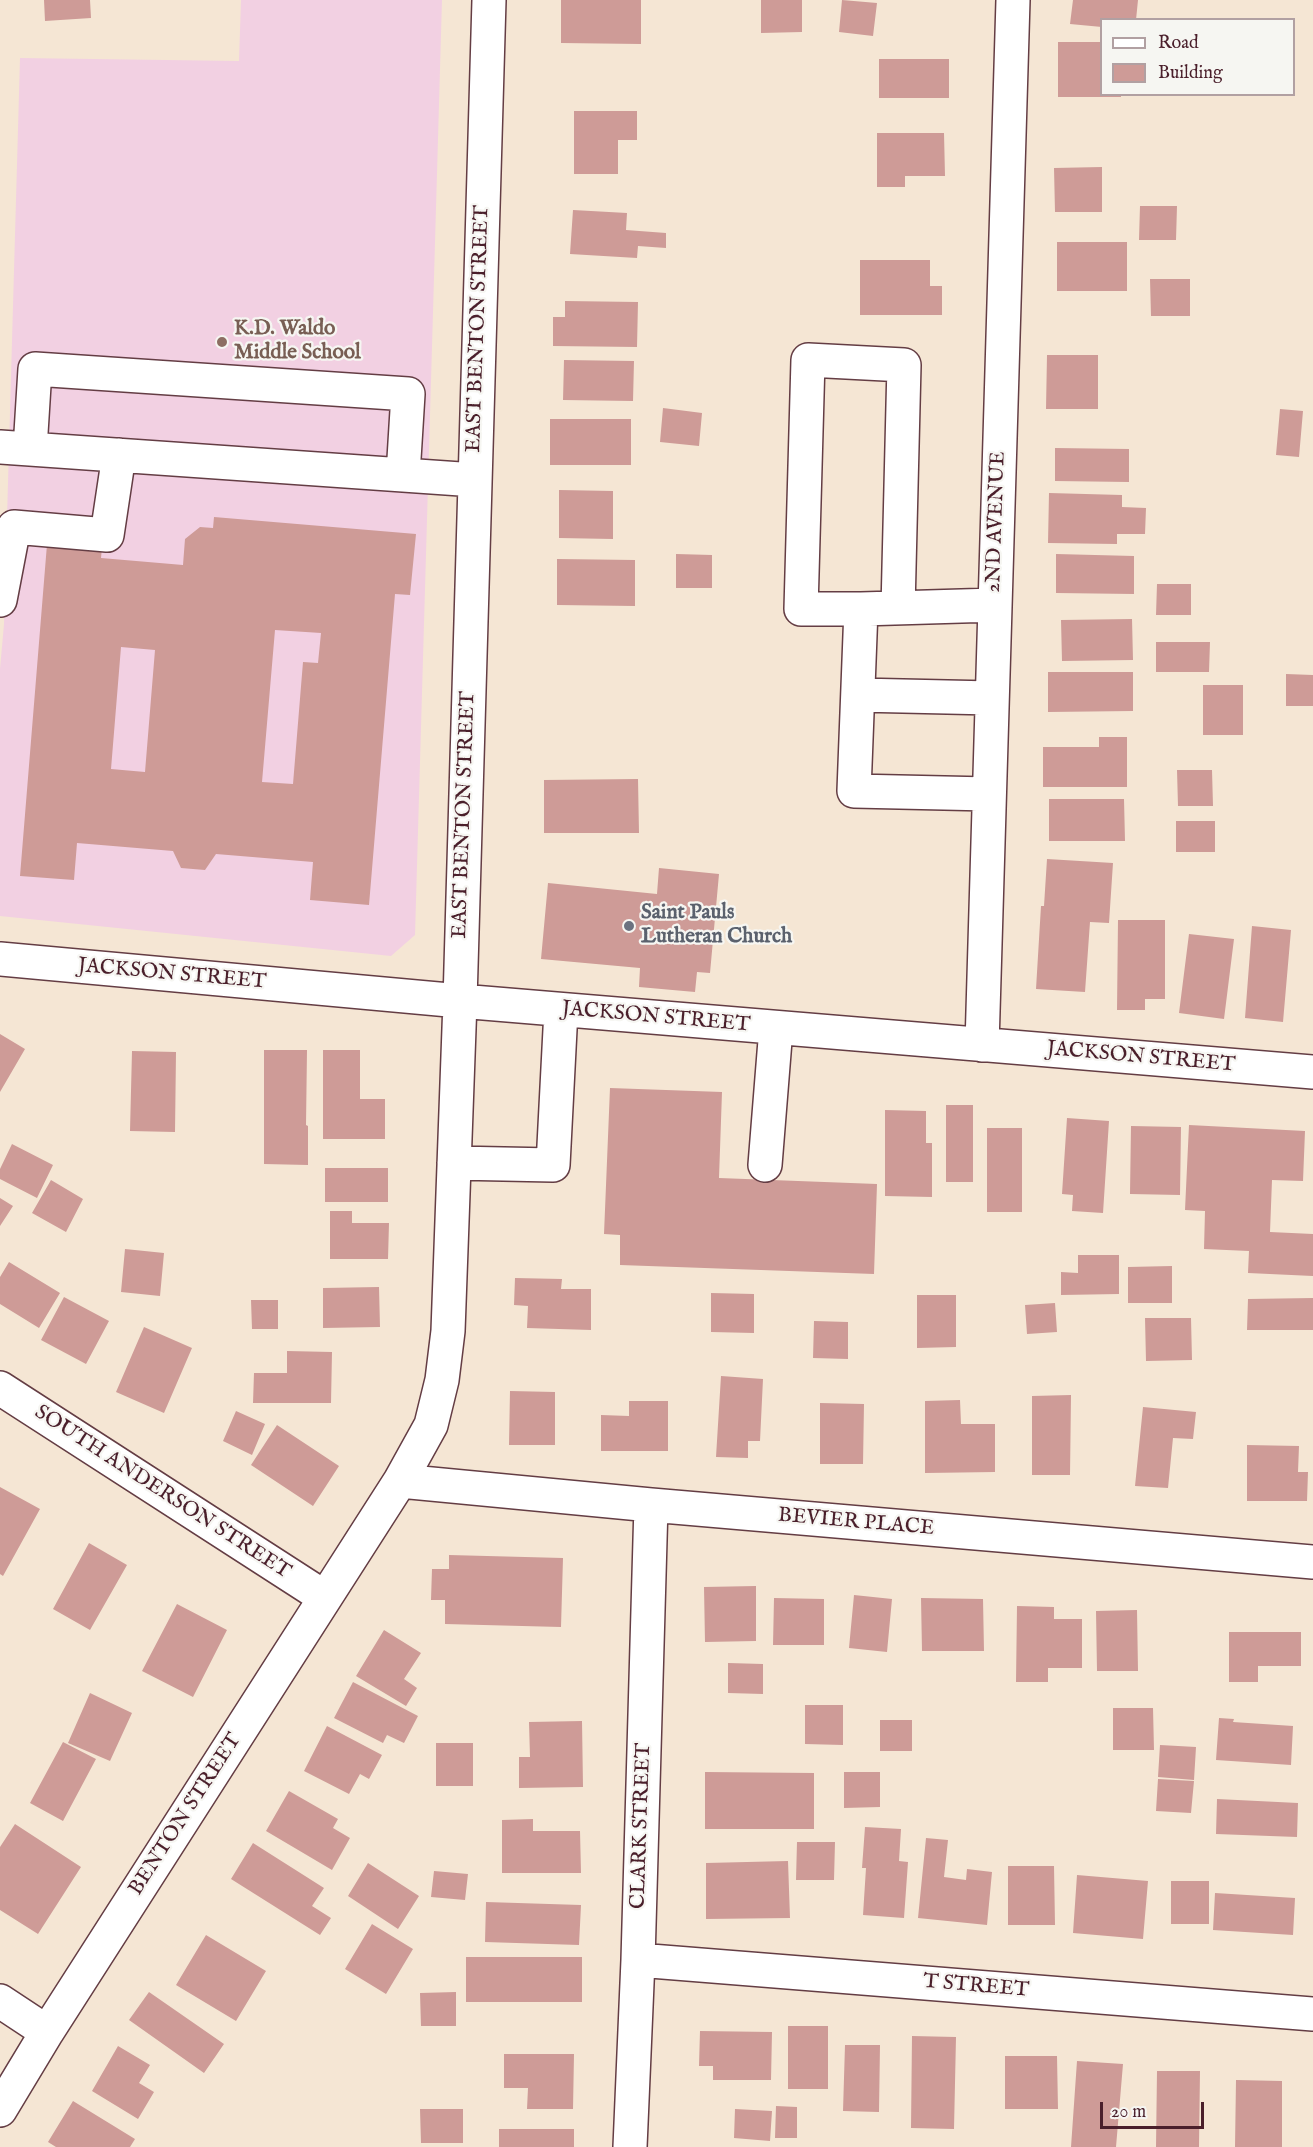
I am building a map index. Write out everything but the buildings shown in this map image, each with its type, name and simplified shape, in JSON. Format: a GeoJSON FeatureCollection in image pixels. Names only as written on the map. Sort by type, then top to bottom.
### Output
{"type":"FeatureCollection","features":[{"type":"Feature","properties":{"kind":"street","name":"EAST BENTON STREET"},"geometry":{"type":"LineString","coordinates":[[324,1598],[400,1481],[431,1425],[442,1380],[448,1331],[489,0]]}},
{"type":"Feature","properties":{"kind":"street","name":"2ND AVENUE"},"geometry":{"type":"LineString","coordinates":[[982,1045],[1012,0]]}},
{"type":"Feature","properties":{"kind":"street"},"geometry":{"type":"LineString","coordinates":[[898,608],[904,365],[808,360],[801,609],[861,609],[995,606]]}},
{"type":"Feature","properties":{"kind":"street"},"geometry":{"type":"LineString","coordinates":[[403,475],[408,394],[35,369],[15,448],[119,455],[403,475],[475,480]]}},
{"type":"Feature","properties":{"kind":"street"},"geometry":{"type":"LineString","coordinates":[[0,600],[15,527],[107,535],[119,455]]}},
{"type":"Feature","properties":{"kind":"street"},"geometry":{"type":"LineString","coordinates":[[861,609],[854,791],[989,795]]}},
{"type":"Feature","properties":{"kind":"street"},"geometry":{"type":"LineString","coordinates":[[858,695],[992,698]]}},
{"type":"Feature","properties":{"kind":"street","name":"JACKSON STREET"},"geometry":{"type":"LineString","coordinates":[[0,959],[561,1010],[1313,1072]]}},
{"type":"Feature","properties":{"kind":"street"},"geometry":{"type":"LineString","coordinates":[[454,1163],[553,1165],[561,1010]]}},
{"type":"Feature","properties":{"kind":"street"},"geometry":{"type":"LineString","coordinates":[[765,1165],[776,1028]]}},
{"type":"Feature","properties":{"kind":"street","name":"SOUTH ANDERSON STREET"},"geometry":{"type":"LineString","coordinates":[[0,1388],[324,1598]]}},
{"type":"Feature","properties":{"kind":"street","name":"BEVIER PLACE"},"geometry":{"type":"LineString","coordinates":[[400,1481],[1313,1562]]}},
{"type":"Feature","properties":{"kind":"street","name":"CLARK STREET"},"geometry":{"type":"LineString","coordinates":[[630,2147],[638,1960],[651,1505]]}},
{"type":"Feature","properties":{"kind":"street","name":"BENTON STREET"},"geometry":{"type":"LineString","coordinates":[[47,2032],[324,1598]]}},
{"type":"Feature","properties":{"kind":"street","name":"T STREET"},"geometry":{"type":"LineString","coordinates":[[638,1960],[1313,2014]]}},
{"type":"Feature","properties":{"kind":"street"},"geometry":{"type":"LineString","coordinates":[[0,2001],[47,2032],[0,2110]]}},
{"type":"Feature","properties":{"kind":"shaded area","name":"K.D. Waldo Middle School"},"geometry":{"type":"Polygon","coordinates":[[[241,0],[442,0],[415,935],[391,956],[0,916],[0,669],[4,624],[20,58],[239,61],[241,0]]]}},
{"type":"Feature","properties":{"kind":"place","name":"K.D. Waldo Middle School"},"geometry":{"type":"Point","coordinates":[222,342]}},
{"type":"Feature","properties":{"kind":"place","name":"Saint Pauls Lutheran Church"},"geometry":{"type":"Point","coordinates":[629,926]}}]}
